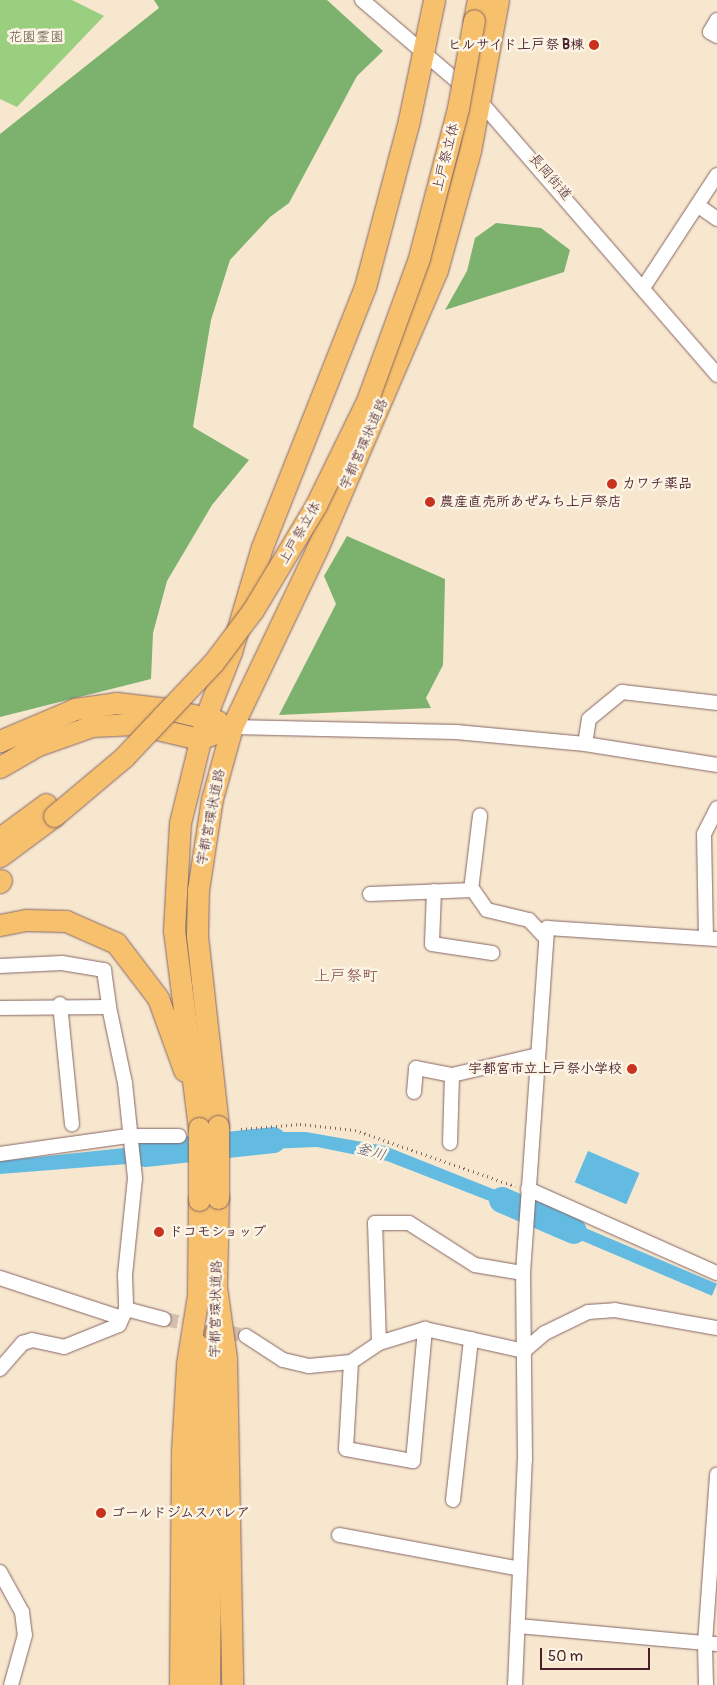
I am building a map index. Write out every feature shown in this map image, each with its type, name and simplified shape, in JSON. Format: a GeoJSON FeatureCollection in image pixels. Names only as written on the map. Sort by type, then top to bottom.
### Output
{"type":"FeatureCollection","features":[{"type":"Feature","properties":{"kind":"highway","name":"宇都宮環状道路"},"geometry":{"type":"LineString","coordinates":[[208,1127],[174,930],[180,823],[199,739],[231,652],[262,546],[365,287],[425,50],[434,0]]}},
{"type":"Feature","properties":{"kind":"highway","name":"宇都宮環状道路"},"geometry":{"type":"LineString","coordinates":[[207,1291],[208,1127],[200,975],[198,890],[212,799],[232,727],[408,345],[457,206],[498,0]]}},
{"type":"Feature","properties":{"kind":"highway","name":"上戸祭立体"},"geometry":{"type":"LineString","coordinates":[[0,838],[50,810],[124,757],[213,663],[253,610],[316,505],[367,401],[419,258],[458,108],[469,10]]}},
{"type":"Feature","properties":{"kind":"highway"},"geometry":{"type":"LineString","coordinates":[[0,741],[75,709],[116,703],[206,716],[232,727]]}},
{"type":"Feature","properties":{"kind":"highway"},"geometry":{"type":"LineString","coordinates":[[0,767],[38,745],[92,726],[136,724],[199,739],[232,727]]}},
{"type":"Feature","properties":{"kind":"highway","name":"上戸祭立体"},"geometry":{"type":"LineString","coordinates":[[0,856],[50,810]]}},
{"type":"Feature","properties":{"kind":"highway"},"geometry":{"type":"LineString","coordinates":[[0,925],[40,919],[66,920],[101,934],[130,957],[167,1020],[208,1127]]}},
{"type":"Feature","properties":{"kind":"highway"},"geometry":{"type":"LineString","coordinates":[[180,1685],[182,1452],[187,1364],[207,1291]]}},
{"type":"Feature","properties":{"kind":"highway"},"geometry":{"type":"LineString","coordinates":[[207,1291],[226,1358],[232,1685]]}},
{"type":"Feature","properties":{"kind":"main road","name":"宇都宮環状道路"},"geometry":{"type":"LineString","coordinates":[[195,1685],[207,1291]]}},
{"type":"Feature","properties":{"kind":"main road","name":"宇都宮環状道路"},"geometry":{"type":"LineString","coordinates":[[207,1291],[211,1685]]}},
{"type":"Feature","properties":{"kind":"street","name":"長岡街道"},"geometry":{"type":"LineString","coordinates":[[362,0],[425,50],[479,100],[717,375]]}},
{"type":"Feature","properties":{"kind":"street"},"geometry":{"type":"LineString","coordinates":[[717,20],[710,32],[717,36]]}},
{"type":"Feature","properties":{"kind":"street"},"geometry":{"type":"LineString","coordinates":[[643,288],[700,207],[717,176]]}},
{"type":"Feature","properties":{"kind":"street"},"geometry":{"type":"LineString","coordinates":[[700,207],[717,219]]}},
{"type":"Feature","properties":{"kind":"street"},"geometry":{"type":"LineString","coordinates":[[585,744],[589,719],[622,692],[717,703]]}},
{"type":"Feature","properties":{"kind":"street"},"geometry":{"type":"LineString","coordinates":[[232,727],[456,732],[585,744],[717,765]]}},
{"type":"Feature","properties":{"kind":"street"},"geometry":{"type":"LineString","coordinates":[[515,1685],[520,1569],[524,1351],[523,1273],[547,928],[712,939],[704,834],[717,808]]}},
{"type":"Feature","properties":{"kind":"street"},"geometry":{"type":"LineString","coordinates":[[480,816],[471,890],[487,910],[529,920],[546,938]]}},
{"type":"Feature","properties":{"kind":"street"},"geometry":{"type":"LineString","coordinates":[[370,894],[471,890]]}},
{"type":"Feature","properties":{"kind":"street"},"geometry":{"type":"LineString","coordinates":[[434,892],[432,944],[492,952]]}},
{"type":"Feature","properties":{"kind":"street"},"geometry":{"type":"LineString","coordinates":[[0,966],[62,963],[104,970],[109,1007],[125,1083],[128,1136],[135,1178],[125,1275],[124,1314],[120,1324],[64,1346],[32,1340],[5,1355],[0,1369]]}},
{"type":"Feature","properties":{"kind":"street"},"geometry":{"type":"LineString","coordinates":[[0,1008],[60,1004],[109,1007]]}},
{"type":"Feature","properties":{"kind":"street"},"geometry":{"type":"LineString","coordinates":[[60,1004],[72,1124]]}},
{"type":"Feature","properties":{"kind":"street"},"geometry":{"type":"LineString","coordinates":[[414,1092],[416,1068],[452,1075],[538,1055]]}},
{"type":"Feature","properties":{"kind":"street"},"geometry":{"type":"LineString","coordinates":[[450,1143],[452,1075]]}},
{"type":"Feature","properties":{"kind":"street"},"geometry":{"type":"LineString","coordinates":[[0,1154],[128,1136],[179,1136]]}},
{"type":"Feature","properties":{"kind":"street"},"geometry":{"type":"LineString","coordinates":[[528,1189],[717,1273]]}},
{"type":"Feature","properties":{"kind":"street"},"geometry":{"type":"LineString","coordinates":[[379,1343],[375,1223],[409,1223],[475,1265],[523,1273]]}},
{"type":"Feature","properties":{"kind":"street"},"geometry":{"type":"LineString","coordinates":[[0,1278],[124,1314],[164,1318]]}},
{"type":"Feature","properties":{"kind":"street"},"geometry":{"type":"LineString","coordinates":[[524,1351],[544,1333],[588,1312],[615,1310],[717,1328]]}},
{"type":"Feature","properties":{"kind":"street"},"geometry":{"type":"LineString","coordinates":[[246,1336],[283,1360],[300,1364],[351,1362],[379,1343],[425,1329],[524,1351]]}},
{"type":"Feature","properties":{"kind":"street"},"geometry":{"type":"LineString","coordinates":[[351,1362],[346,1449],[413,1461],[425,1329]]}},
{"type":"Feature","properties":{"kind":"street"},"geometry":{"type":"LineString","coordinates":[[453,1500],[471,1340]]}},
{"type":"Feature","properties":{"kind":"street"},"geometry":{"type":"LineString","coordinates":[[706,1685],[711,1644],[717,1474]]}},
{"type":"Feature","properties":{"kind":"street"},"geometry":{"type":"LineString","coordinates":[[339,1535],[520,1569]]}},
{"type":"Feature","properties":{"kind":"street"},"geometry":{"type":"LineString","coordinates":[[0,1572],[22,1612],[25,1635],[11,1685]]}},
{"type":"Feature","properties":{"kind":"street"},"geometry":{"type":"LineString","coordinates":[[518,1626],[711,1644]]}},
{"type":"Feature","properties":{"kind":"path"},"geometry":{"type":"LineString","coordinates":[[241,1129],[300,1124],[355,1130],[528,1189]]}},
{"type":"Feature","properties":{"kind":"green space","name":"花園霊園"},"geometry":{"type":"Polygon","coordinates":[[[0,0],[72,0],[104,16],[17,107],[0,99],[0,0]]]}},
{"type":"Feature","properties":{"kind":"green space"},"geometry":{"type":"Polygon","coordinates":[[[154,0],[327,0],[383,51],[357,76],[289,203],[270,217],[230,260],[211,320],[193,427],[249,460],[212,505],[167,581],[153,633],[151,679],[0,717],[0,134],[159,8],[154,0]]]}},
{"type":"Feature","properties":{"kind":"green space"},"geometry":{"type":"Polygon","coordinates":[[[496,223],[541,228],[570,250],[564,272],[445,310],[467,271],[475,238],[496,223]]]}},
{"type":"Feature","properties":{"kind":"green space"},"geometry":{"type":"Polygon","coordinates":[[[347,536],[445,579],[443,665],[426,698],[431,708],[279,715],[336,604],[324,576],[347,536]]]}},
{"type":"Feature","properties":{"kind":"water"},"geometry":{"type":"Polygon","coordinates":[[[277,1132],[306,1132],[385,1146],[521,1200],[520,1213],[387,1161],[317,1147],[238,1150],[239,1136],[277,1132]]]}},
{"type":"Feature","properties":{"kind":"water"},"geometry":{"type":"Polygon","coordinates":[[[181,1142],[182,1160],[139,1162],[138,1144],[181,1142]]]}},
{"type":"Feature","properties":{"kind":"water"},"geometry":{"type":"Polygon","coordinates":[[[124,1148],[127,1164],[0,1174],[0,1161],[124,1148]]]}},
{"type":"Feature","properties":{"kind":"water"},"geometry":{"type":"Polygon","coordinates":[[[588,1151],[640,1173],[626,1204],[575,1182],[588,1151]]]}},
{"type":"Feature","properties":{"kind":"water"},"geometry":{"type":"Polygon","coordinates":[[[543,1210],[717,1284],[712,1296],[538,1222],[543,1210]]]}},
{"type":"Feature","properties":{"kind":"waterway","name":"釜川"},"geometry":{"type":"LineString","coordinates":[[145,1154],[273,1140]]}},
{"type":"Feature","properties":{"kind":"waterway","name":"釜川"},"geometry":{"type":"LineString","coordinates":[[502,1200],[574,1231]]}},
{"type":"Feature","properties":{"kind":"tunnel"},"geometry":{"type":"LineString","coordinates":[[164,1319],[246,1336]]}},
{"type":"Feature","properties":{"kind":"place","name":"ヒルサイド上戸祭 B棟"},"geometry":{"type":"Point","coordinates":[594,45]}},
{"type":"Feature","properties":{"kind":"place","name":"カワチ薬品"},"geometry":{"type":"Point","coordinates":[612,484]}},
{"type":"Feature","properties":{"kind":"place","name":"農産直売所あぜみち上戸祭店"},"geometry":{"type":"Point","coordinates":[430,502]}},
{"type":"Feature","properties":{"kind":"place","name":"宇都宮市立上戸祭小学校"},"geometry":{"type":"Point","coordinates":[632,1069]}},
{"type":"Feature","properties":{"kind":"place","name":"ドコモショップ"},"geometry":{"type":"Point","coordinates":[159,1232]}},
{"type":"Feature","properties":{"kind":"place","name":"ゴールドジムスパレア"},"geometry":{"type":"Point","coordinates":[101,1513]}},
{"type":"Feature","properties":{"kind":"district","name":"上戸祭町"},"geometry":{"type":"Point","coordinates":[346,976]}}]}
